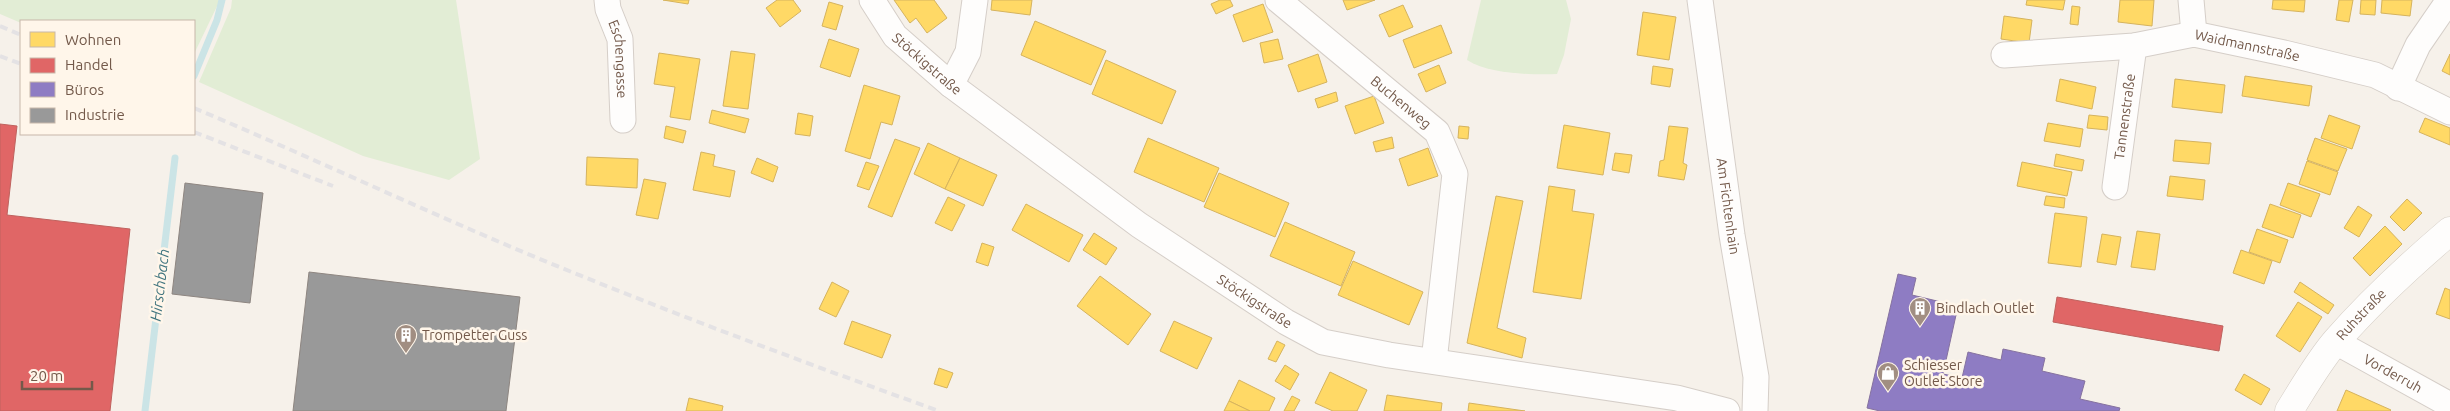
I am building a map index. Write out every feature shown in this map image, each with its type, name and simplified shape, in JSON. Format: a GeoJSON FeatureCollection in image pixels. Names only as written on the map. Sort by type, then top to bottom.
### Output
{"type":"FeatureCollection","features":[{"type":"Feature","properties":{"kind":"street","name":"Eschengasse"},"geometry":{"type":"LineString","coordinates":[[607,0],[608,9],[620,39],[623,120]]}},
{"type":"Feature","properties":{"kind":"street","name":"Stöckigstraße"},"geometry":{"type":"LineString","coordinates":[[872,0],[895,36],[951,85],[1139,225],[1286,322],[1324,342],[1434,361],[1677,398],[1727,411]]}},
{"type":"Feature","properties":{"kind":"street"},"geometry":{"type":"LineString","coordinates":[[951,85],[968,52],[975,0]]}},
{"type":"Feature","properties":{"kind":"street","name":"Buchenweg"},"geometry":{"type":"LineString","coordinates":[[1278,0],[1437,132],[1455,174],[1434,361]]}},
{"type":"Feature","properties":{"kind":"street","name":"Am Fichtenhain"},"geometry":{"type":"LineString","coordinates":[[1700,0],[1732,235],[1756,377],[1755,411]]}},
{"type":"Feature","properties":{"kind":"street"},"geometry":{"type":"LineString","coordinates":[[2191,0],[2194,34]]}},
{"type":"Feature","properties":{"kind":"street"},"geometry":{"type":"LineString","coordinates":[[2398,88],[2418,45],[2449,0]]}},
{"type":"Feature","properties":{"kind":"street","name":"Waidmannstraße"},"geometry":{"type":"LineString","coordinates":[[2004,55],[2134,46],[2194,34],[2375,75],[2450,112]]}},
{"type":"Feature","properties":{"kind":"street","name":"Tannenstraße"},"geometry":{"type":"LineString","coordinates":[[2115,187],[2134,46]]}},
{"type":"Feature","properties":{"kind":"street","name":"Ruhstraße"},"geometry":{"type":"LineString","coordinates":[[2289,411],[2313,372],[2336,342],[2376,297],[2450,231]]}},
{"type":"Feature","properties":{"kind":"street","name":"Vorderruh"},"geometry":{"type":"LineString","coordinates":[[2336,342],[2450,405]]}},
{"type":"Feature","properties":{"kind":"green space"},"geometry":{"type":"Polygon","coordinates":[[[0,0],[220,0],[195,52],[195,20],[20,20],[20,23],[0,14],[0,0]]]}},
{"type":"Feature","properties":{"kind":"green space"},"geometry":{"type":"Polygon","coordinates":[[[232,0],[456,0],[480,159],[449,180],[363,156],[199,82],[231,8],[232,0]]]}},
{"type":"Feature","properties":{"kind":"green space"},"geometry":{"type":"Polygon","coordinates":[[[1481,0],[1566,0],[1571,19],[1564,55],[1557,74],[1523,74],[1498,71],[1476,65],[1467,60],[1481,0]]]}},
{"type":"Feature","properties":{"kind":"building: Wohnen"},"geometry":{"type":"Polygon","coordinates":[[[663,0],[689,0],[688,4],[663,0]]]}},
{"type":"Feature","properties":{"kind":"building: Wohnen"},"geometry":{"type":"Polygon","coordinates":[[[777,0],[793,0],[801,11],[780,27],[766,8],[777,0]]]}},
{"type":"Feature","properties":{"kind":"building: Wohnen"},"geometry":{"type":"Polygon","coordinates":[[[894,0],[934,0],[947,18],[927,33],[916,18],[910,23],[894,0]]]}},
{"type":"Feature","properties":{"kind":"building: Wohnen"},"geometry":{"type":"Polygon","coordinates":[[[992,0],[1032,0],[1030,15],[991,10],[992,0]]]}},
{"type":"Feature","properties":{"kind":"building: Wohnen"},"geometry":{"type":"Polygon","coordinates":[[[1220,0],[1230,0],[1233,6],[1216,14],[1211,4],[1220,0]]]}},
{"type":"Feature","properties":{"kind":"building: Wohnen"},"geometry":{"type":"Polygon","coordinates":[[[1343,0],[1375,0],[1347,10],[1343,0]]]}},
{"type":"Feature","properties":{"kind":"building: Wohnen"},"geometry":{"type":"Polygon","coordinates":[[[2027,0],[2065,0],[2063,10],[2026,5],[2027,0]]]}},
{"type":"Feature","properties":{"kind":"building: Wohnen"},"geometry":{"type":"Polygon","coordinates":[[[2120,0],[2154,0],[2152,26],[2118,22],[2120,0]]]}},
{"type":"Feature","properties":{"kind":"building: Wohnen"},"geometry":{"type":"Polygon","coordinates":[[[2273,0],[2305,0],[2304,12],[2272,9],[2273,0]]]}},
{"type":"Feature","properties":{"kind":"building: Wohnen"},"geometry":{"type":"Polygon","coordinates":[[[2339,0],[2353,0],[2349,22],[2336,20],[2339,0]]]}},
{"type":"Feature","properties":{"kind":"building: Wohnen"},"geometry":{"type":"Polygon","coordinates":[[[2361,0],[2376,0],[2375,15],[2360,14],[2361,0]]]}},
{"type":"Feature","properties":{"kind":"building: Wohnen"},"geometry":{"type":"Polygon","coordinates":[[[2382,0],[2412,0],[2410,16],[2381,13],[2382,0]]]}},
{"type":"Feature","properties":{"kind":"building: Wohnen"},"geometry":{"type":"Polygon","coordinates":[[[829,2],[843,6],[836,30],[822,26],[829,2]]]}},
{"type":"Feature","properties":{"kind":"building: Wohnen"},"geometry":{"type":"Polygon","coordinates":[[[1263,4],[1273,32],[1243,42],[1233,15],[1263,4]]]}},
{"type":"Feature","properties":{"kind":"building: Wohnen"},"geometry":{"type":"Polygon","coordinates":[[[1403,5],[1413,27],[1389,37],[1379,15],[1403,5]]]}},
{"type":"Feature","properties":{"kind":"building: Wohnen"},"geometry":{"type":"Polygon","coordinates":[[[2072,6],[2080,7],[2078,25],[2070,24],[2072,6]]]}},
{"type":"Feature","properties":{"kind":"building: Wohnen"},"geometry":{"type":"Polygon","coordinates":[[[1643,12],[1676,17],[1669,60],[1637,55],[1643,12]]]}},
{"type":"Feature","properties":{"kind":"building: Wohnen"},"geometry":{"type":"Polygon","coordinates":[[[2004,16],[2032,20],[2029,43],[2001,39],[2004,16]]]}},
{"type":"Feature","properties":{"kind":"building: Wohnen"},"geometry":{"type":"Polygon","coordinates":[[[1035,21],[1106,51],[1091,85],[1021,55],[1035,21]]]}},
{"type":"Feature","properties":{"kind":"building: Wohnen"},"geometry":{"type":"Polygon","coordinates":[[[1441,25],[1452,53],[1414,68],[1403,40],[1441,25]]]}},
{"type":"Feature","properties":{"kind":"building: Wohnen"},"geometry":{"type":"Polygon","coordinates":[[[829,39],[859,49],[850,77],[820,67],[829,39]]]}},
{"type":"Feature","properties":{"kind":"building: Wohnen"},"geometry":{"type":"Polygon","coordinates":[[[1278,39],[1283,59],[1264,63],[1260,43],[1278,39]]]}},
{"type":"Feature","properties":{"kind":"building: Wohnen"},"geometry":{"type":"Polygon","coordinates":[[[731,51],[755,54],[748,109],[723,106],[731,51]]]}},
{"type":"Feature","properties":{"kind":"building: Wohnen"},"geometry":{"type":"Polygon","coordinates":[[[659,53],[700,59],[690,120],[670,117],[675,87],[654,84],[659,53]]]}},
{"type":"Feature","properties":{"kind":"building: Wohnen"},"geometry":{"type":"Polygon","coordinates":[[[1318,54],[1327,82],[1298,92],[1288,65],[1318,54]]]}},
{"type":"Feature","properties":{"kind":"building: Wohnen"},"geometry":{"type":"Polygon","coordinates":[[[2450,54],[2450,75],[2442,71],[2450,54]]]}},
{"type":"Feature","properties":{"kind":"building: Wohnen"},"geometry":{"type":"Polygon","coordinates":[[[1106,60],[1176,91],[1162,124],[1092,94],[1106,60]]]}},
{"type":"Feature","properties":{"kind":"building: Wohnen"},"geometry":{"type":"Polygon","coordinates":[[[1439,65],[1446,83],[1426,92],[1418,74],[1439,65]]]}},
{"type":"Feature","properties":{"kind":"building: Wohnen"},"geometry":{"type":"Polygon","coordinates":[[[1653,66],[1673,69],[1670,87],[1651,84],[1653,66]]]}},
{"type":"Feature","properties":{"kind":"building: Wohnen"},"geometry":{"type":"Polygon","coordinates":[[[2245,76],[2312,86],[2309,106],[2242,96],[2245,76]]]}},
{"type":"Feature","properties":{"kind":"building: Wohnen"},"geometry":{"type":"Polygon","coordinates":[[[2060,79],[2096,87],[2092,109],[2056,101],[2060,79]]]}},
{"type":"Feature","properties":{"kind":"building: Wohnen"},"geometry":{"type":"Polygon","coordinates":[[[2175,79],[2225,85],[2222,113],[2172,107],[2175,79]]]}},
{"type":"Feature","properties":{"kind":"building: Wohnen"},"geometry":{"type":"Polygon","coordinates":[[[864,85],[900,96],[892,125],[881,122],[870,159],[845,151],[864,85]]]}},
{"type":"Feature","properties":{"kind":"building: Wohnen"},"geometry":{"type":"Polygon","coordinates":[[[1336,92],[1338,101],[1318,108],[1315,99],[1336,92]]]}},
{"type":"Feature","properties":{"kind":"building: Wohnen"},"geometry":{"type":"Polygon","coordinates":[[[1374,96],[1384,123],[1355,134],[1345,106],[1374,96]]]}},
{"type":"Feature","properties":{"kind":"building: Wohnen"},"geometry":{"type":"Polygon","coordinates":[[[712,110],[749,119],[745,133],[709,123],[712,110]]]}},
{"type":"Feature","properties":{"kind":"building: Wohnen"},"geometry":{"type":"Polygon","coordinates":[[[798,113],[813,116],[810,136],[795,134],[798,113]]]}},
{"type":"Feature","properties":{"kind":"building: Wohnen"},"geometry":{"type":"Polygon","coordinates":[[[2089,115],[2108,117],[2107,130],[2087,128],[2089,115]]]}},
{"type":"Feature","properties":{"kind":"building: Wohnen"},"geometry":{"type":"Polygon","coordinates":[[[2329,115],[2360,126],[2352,149],[2321,138],[2329,115]]]}},
{"type":"Feature","properties":{"kind":"building: Wohnen"},"geometry":{"type":"Polygon","coordinates":[[[2425,118],[2450,128],[2450,145],[2419,132],[2425,118]]]}},
{"type":"Feature","properties":{"kind":"building: Wohnen"},"geometry":{"type":"Polygon","coordinates":[[[2048,123],[2083,129],[2080,147],[2044,141],[2048,123]]]}},
{"type":"Feature","properties":{"kind":"building: Wohnen"},"geometry":{"type":"Polygon","coordinates":[[[1564,125],[1610,133],[1603,175],[1557,168],[1564,125]]]}},
{"type":"Feature","properties":{"kind":"building: Wohnen"},"geometry":{"type":"Polygon","coordinates":[[[666,126],[686,131],[683,143],[664,138],[666,126]]]}},
{"type":"Feature","properties":{"kind":"building: Wohnen"},"geometry":{"type":"Polygon","coordinates":[[[1459,126],[1469,127],[1468,139],[1458,138],[1459,126]]]}},
{"type":"Feature","properties":{"kind":"building: Wohnen"},"geometry":{"type":"Polygon","coordinates":[[[1669,126],[1688,128],[1683,163],[1687,165],[1684,180],[1658,176],[1660,161],[1664,160],[1669,126]]]}},
{"type":"Feature","properties":{"kind":"building: Wohnen"},"geometry":{"type":"Polygon","coordinates":[[[1392,137],[1394,148],[1376,152],[1373,142],[1392,137]]]}},
{"type":"Feature","properties":{"kind":"building: Wohnen"},"geometry":{"type":"Polygon","coordinates":[[[1148,138],[1219,168],[1204,202],[1134,172],[1148,138]]]}},
{"type":"Feature","properties":{"kind":"building: Wohnen"},"geometry":{"type":"Polygon","coordinates":[[[2315,138],[2347,149],[2338,171],[2307,160],[2315,138]]]}},
{"type":"Feature","properties":{"kind":"building: Wohnen"},"geometry":{"type":"Polygon","coordinates":[[[895,139],[920,148],[892,217],[868,207],[895,139]]]}},
{"type":"Feature","properties":{"kind":"building: Wohnen"},"geometry":{"type":"Polygon","coordinates":[[[2175,140],[2211,143],[2209,164],[2173,161],[2175,140]]]}},
{"type":"Feature","properties":{"kind":"building: Wohnen"},"geometry":{"type":"Polygon","coordinates":[[[928,143],[960,158],[945,189],[914,174],[928,143]]]}},
{"type":"Feature","properties":{"kind":"building: Wohnen"},"geometry":{"type":"Polygon","coordinates":[[[1428,148],[1438,176],[1408,186],[1399,159],[1428,148]]]}},
{"type":"Feature","properties":{"kind":"building: Wohnen"},"geometry":{"type":"Polygon","coordinates":[[[701,152],[715,155],[713,166],[735,171],[730,197],[693,190],[701,152]]]}},
{"type":"Feature","properties":{"kind":"building: Wohnen"},"geometry":{"type":"Polygon","coordinates":[[[1615,153],[1632,155],[1629,173],[1612,170],[1615,153]]]}},
{"type":"Feature","properties":{"kind":"building: Wohnen"},"geometry":{"type":"Polygon","coordinates":[[[2056,154],[2084,160],[2082,171],[2054,166],[2056,154]]]}},
{"type":"Feature","properties":{"kind":"building: Wohnen"},"geometry":{"type":"Polygon","coordinates":[[[587,157],[638,159],[637,188],[586,185],[587,157]]]}},
{"type":"Feature","properties":{"kind":"building: Wohnen"},"geometry":{"type":"Polygon","coordinates":[[[757,158],[778,167],[773,182],[751,173],[757,158]]]}},
{"type":"Feature","properties":{"kind":"building: Wohnen"},"geometry":{"type":"Polygon","coordinates":[[[960,158],[997,175],[983,206],[945,189],[960,158]]]}},
{"type":"Feature","properties":{"kind":"building: Wohnen"},"geometry":{"type":"Polygon","coordinates":[[[2307,161],[2338,172],[2330,195],[2299,184],[2307,161]]]}},
{"type":"Feature","properties":{"kind":"building: Wohnen"},"geometry":{"type":"Polygon","coordinates":[[[866,162],[879,166],[869,190],[857,186],[866,162]]]}},
{"type":"Feature","properties":{"kind":"building: Wohnen"},"geometry":{"type":"Polygon","coordinates":[[[2022,162],[2072,172],[2067,196],[2017,186],[2022,162]]]}},
{"type":"Feature","properties":{"kind":"building: Wohnen"},"geometry":{"type":"Polygon","coordinates":[[[1219,173],[1289,203],[1275,237],[1204,207],[1219,173]]]}},
{"type":"Feature","properties":{"kind":"building: Wohnen"},"geometry":{"type":"Polygon","coordinates":[[[2170,176],[2205,180],[2203,200],[2167,196],[2170,176]]]}},
{"type":"Feature","properties":{"kind":"building: Wohnen"},"geometry":{"type":"Polygon","coordinates":[[[644,179],[666,183],[658,219],[636,215],[644,179]]]}},
{"type":"Feature","properties":{"kind":"building: Wohnen"},"geometry":{"type":"Polygon","coordinates":[[[2288,183],[2320,194],[2311,217],[2280,205],[2288,183]]]}},
{"type":"Feature","properties":{"kind":"building: Wohnen"},"geometry":{"type":"Polygon","coordinates":[[[1549,186],[1575,190],[1572,211],[1594,214],[1581,299],[1533,292],[1549,186]]]}},
{"type":"Feature","properties":{"kind":"building: Wohnen"},"geometry":{"type":"Polygon","coordinates":[[[1496,196],[1523,201],[1497,328],[1526,338],[1522,358],[1467,343],[1496,196]]]}},
{"type":"Feature","properties":{"kind":"building: Wohnen"},"geometry":{"type":"Polygon","coordinates":[[[2046,196],[2065,198],[2064,208],[2044,205],[2046,196]]]}},
{"type":"Feature","properties":{"kind":"building: Wohnen"},"geometry":{"type":"Polygon","coordinates":[[[948,197],[965,205],[952,231],[935,223],[948,197]]]}},
{"type":"Feature","properties":{"kind":"building: Wohnen"},"geometry":{"type":"Polygon","coordinates":[[[2407,199],[2422,213],[2404,231],[2390,217],[2407,199]]]}},
{"type":"Feature","properties":{"kind":"building: Wohnen"},"geometry":{"type":"Polygon","coordinates":[[[1026,204],[1083,235],[1069,262],[1012,230],[1026,204]]]}},
{"type":"Feature","properties":{"kind":"building: Wohnen"},"geometry":{"type":"Polygon","coordinates":[[[2270,204],[2301,215],[2293,238],[2262,227],[2270,204]]]}},
{"type":"Feature","properties":{"kind":"building: Wohnen"},"geometry":{"type":"Polygon","coordinates":[[[2358,206],[2372,215],[2359,237],[2344,228],[2358,206]]]}},
{"type":"Feature","properties":{"kind":"building: Wohnen"},"geometry":{"type":"Polygon","coordinates":[[[2055,213],[2087,217],[2081,267],[2048,263],[2055,213]]]}},
{"type":"Feature","properties":{"kind":"building: Wohnen"},"geometry":{"type":"Polygon","coordinates":[[[1285,222],[1355,252],[1341,286],[1270,256],[1285,222]]]}},
{"type":"Feature","properties":{"kind":"building: Wohnen"},"geometry":{"type":"Polygon","coordinates":[[[2385,226],[2402,244],[2370,276],[2353,258],[2385,226]]]}},
{"type":"Feature","properties":{"kind":"building: Wohnen"},"geometry":{"type":"Polygon","coordinates":[[[2257,229],[2288,240],[2280,263],[2249,252],[2257,229]]]}},
{"type":"Feature","properties":{"kind":"building: Wohnen"},"geometry":{"type":"Polygon","coordinates":[[[2137,231],[2160,234],[2155,270],[2131,267],[2137,231]]]}},
{"type":"Feature","properties":{"kind":"building: Wohnen"},"geometry":{"type":"Polygon","coordinates":[[[1094,233],[1117,248],[1106,265],[1083,250],[1094,233]]]}},
{"type":"Feature","properties":{"kind":"building: Wohnen"},"geometry":{"type":"Polygon","coordinates":[[[2102,234],[2121,237],[2116,265],[2097,262],[2102,234]]]}},
{"type":"Feature","properties":{"kind":"building: Wohnen"},"geometry":{"type":"Polygon","coordinates":[[[982,243],[994,247],[988,266],[976,262],[982,243]]]}},
{"type":"Feature","properties":{"kind":"building: Wohnen"},"geometry":{"type":"Polygon","coordinates":[[[2241,250],[2272,261],[2264,284],[2233,273],[2241,250]]]}},
{"type":"Feature","properties":{"kind":"building: Wohnen"},"geometry":{"type":"Polygon","coordinates":[[[1353,261],[1423,292],[1409,325],[1338,295],[1353,261]]]}},
{"type":"Feature","properties":{"kind":"building: Wohnen"},"geometry":{"type":"Polygon","coordinates":[[[1100,276],[1151,314],[1128,345],[1077,306],[1100,276]]]}},
{"type":"Feature","properties":{"kind":"building: Wohnen"},"geometry":{"type":"Polygon","coordinates":[[[832,282],[849,291],[836,317],[819,309],[832,282]]]}},
{"type":"Feature","properties":{"kind":"building: Wohnen"},"geometry":{"type":"Polygon","coordinates":[[[2300,282],[2334,305],[2328,314],[2294,292],[2300,282]]]}},
{"type":"Feature","properties":{"kind":"building: Wohnen"},"geometry":{"type":"Polygon","coordinates":[[[2445,288],[2450,290],[2450,319],[2436,314],[2445,288]]]}},
{"type":"Feature","properties":{"kind":"building: Wohnen"},"geometry":{"type":"Polygon","coordinates":[[[2298,302],[2322,317],[2300,352],[2276,336],[2298,302]]]}},
{"type":"Feature","properties":{"kind":"building: Wohnen"},"geometry":{"type":"Polygon","coordinates":[[[852,321],[891,335],[882,358],[844,344],[852,321]]]}},
{"type":"Feature","properties":{"kind":"building: Wohnen"},"geometry":{"type":"Polygon","coordinates":[[[1174,321],[1212,338],[1197,369],[1160,351],[1174,321]]]}},
{"type":"Feature","properties":{"kind":"building: Wohnen"},"geometry":{"type":"Polygon","coordinates":[[[1277,341],[1285,345],[1276,362],[1268,359],[1277,341]]]}},
{"type":"Feature","properties":{"kind":"building: Wohnen"},"geometry":{"type":"Polygon","coordinates":[[[1285,365],[1299,374],[1290,390],[1275,381],[1285,365]]]}},
{"type":"Feature","properties":{"kind":"building: Wohnen"},"geometry":{"type":"Polygon","coordinates":[[[939,368],[953,373],[947,388],[934,384],[939,368]]]}},
{"type":"Feature","properties":{"kind":"building: Wohnen"},"geometry":{"type":"Polygon","coordinates":[[[1330,372],[1367,390],[1357,411],[1333,411],[1315,403],[1330,372]]]}},
{"type":"Feature","properties":{"kind":"building: Wohnen"},"geometry":{"type":"Polygon","coordinates":[[[2244,374],[2270,389],[2261,405],[2235,390],[2244,374]]]}},
{"type":"Feature","properties":{"kind":"building: Wohnen"},"geometry":{"type":"Polygon","coordinates":[[[1239,380],[1275,398],[1269,411],[1250,411],[1229,401],[1239,380]]]}},
{"type":"Feature","properties":{"kind":"building: Wohnen"},"geometry":{"type":"Polygon","coordinates":[[[2346,390],[2391,410],[2337,411],[2346,390]]]}},
{"type":"Feature","properties":{"kind":"building: Wohnen"},"geometry":{"type":"Polygon","coordinates":[[[1387,395],[1442,403],[1441,411],[1384,411],[1387,395]]]}},
{"type":"Feature","properties":{"kind":"building: Wohnen"},"geometry":{"type":"Polygon","coordinates":[[[1292,396],[1300,400],[1294,411],[1284,411],[1292,396]]]}},
{"type":"Feature","properties":{"kind":"building: Wohnen"},"geometry":{"type":"Polygon","coordinates":[[[689,398],[723,406],[722,411],[686,411],[689,398]]]}},
{"type":"Feature","properties":{"kind":"building: Wohnen"},"geometry":{"type":"Polygon","coordinates":[[[1229,401],[1250,411],[1224,411],[1229,401]]]}},
{"type":"Feature","properties":{"kind":"building: Wohnen"},"geometry":{"type":"Polygon","coordinates":[[[1469,403],[1525,411],[1468,411],[1469,403]]]}},
{"type":"Feature","properties":{"kind":"building: Handel"},"geometry":{"type":"Polygon","coordinates":[[[0,124],[17,126],[7,215],[130,229],[110,411],[0,411],[0,124]]]}},
{"type":"Feature","properties":{"kind":"building: Handel"},"geometry":{"type":"Polygon","coordinates":[[[2057,297],[2223,326],[2219,351],[2053,322],[2057,297]]]}},
{"type":"Feature","properties":{"kind":"building: Büros","name":"Bindlach Outlet"},"geometry":{"type":"Polygon","coordinates":[[[1898,274],[1916,278],[1912,295],[1958,306],[1943,374],[1962,378],[1968,352],[2001,360],[2003,349],[2045,358],[2042,371],[2085,381],[2080,399],[2120,408],[2119,411],[1880,411],[1867,408],[1898,274]]]}},
{"type":"Feature","properties":{"kind":"building: Industrie"},"geometry":{"type":"Polygon","coordinates":[[[185,183],[263,193],[250,303],[172,294],[185,183]]]}},
{"type":"Feature","properties":{"kind":"building: Industrie","name":"Trompetter Guss"},"geometry":{"type":"Polygon","coordinates":[[[309,272],[520,297],[506,411],[293,411],[309,272]]]}},
{"type":"Feature","properties":{"kind":"waterway","name":"Hirschbach"},"geometry":{"type":"LineString","coordinates":[[195,74],[217,20],[222,0]]}},
{"type":"Feature","properties":{"kind":"waterway","name":"Hirschbach"},"geometry":{"type":"LineString","coordinates":[[145,411],[175,158]]}},
{"type":"Feature","properties":{"kind":"railway"},"geometry":{"type":"LineString","coordinates":[[0,26],[20,35]]}},
{"type":"Feature","properties":{"kind":"railway"},"geometry":{"type":"LineString","coordinates":[[0,56],[20,64]]}},
{"type":"Feature","properties":{"kind":"railway"},"geometry":{"type":"LineString","coordinates":[[195,108],[492,239],[585,277],[736,336],[939,411]]}},
{"type":"Feature","properties":{"kind":"railway"},"geometry":{"type":"LineString","coordinates":[[195,132],[333,186]]}},
{"type":"Feature","properties":{"kind":"place","name":"Bindlach Outlet"},"geometry":{"type":"Point","coordinates":[1920,327]}},
{"type":"Feature","properties":{"kind":"place","name":"Trompetter Guss"},"geometry":{"type":"Point","coordinates":[406,354]}},
{"type":"Feature","properties":{"kind":"place","name":"Schiesser Outlet Store"},"geometry":{"type":"Point","coordinates":[1888,392]}}]}
